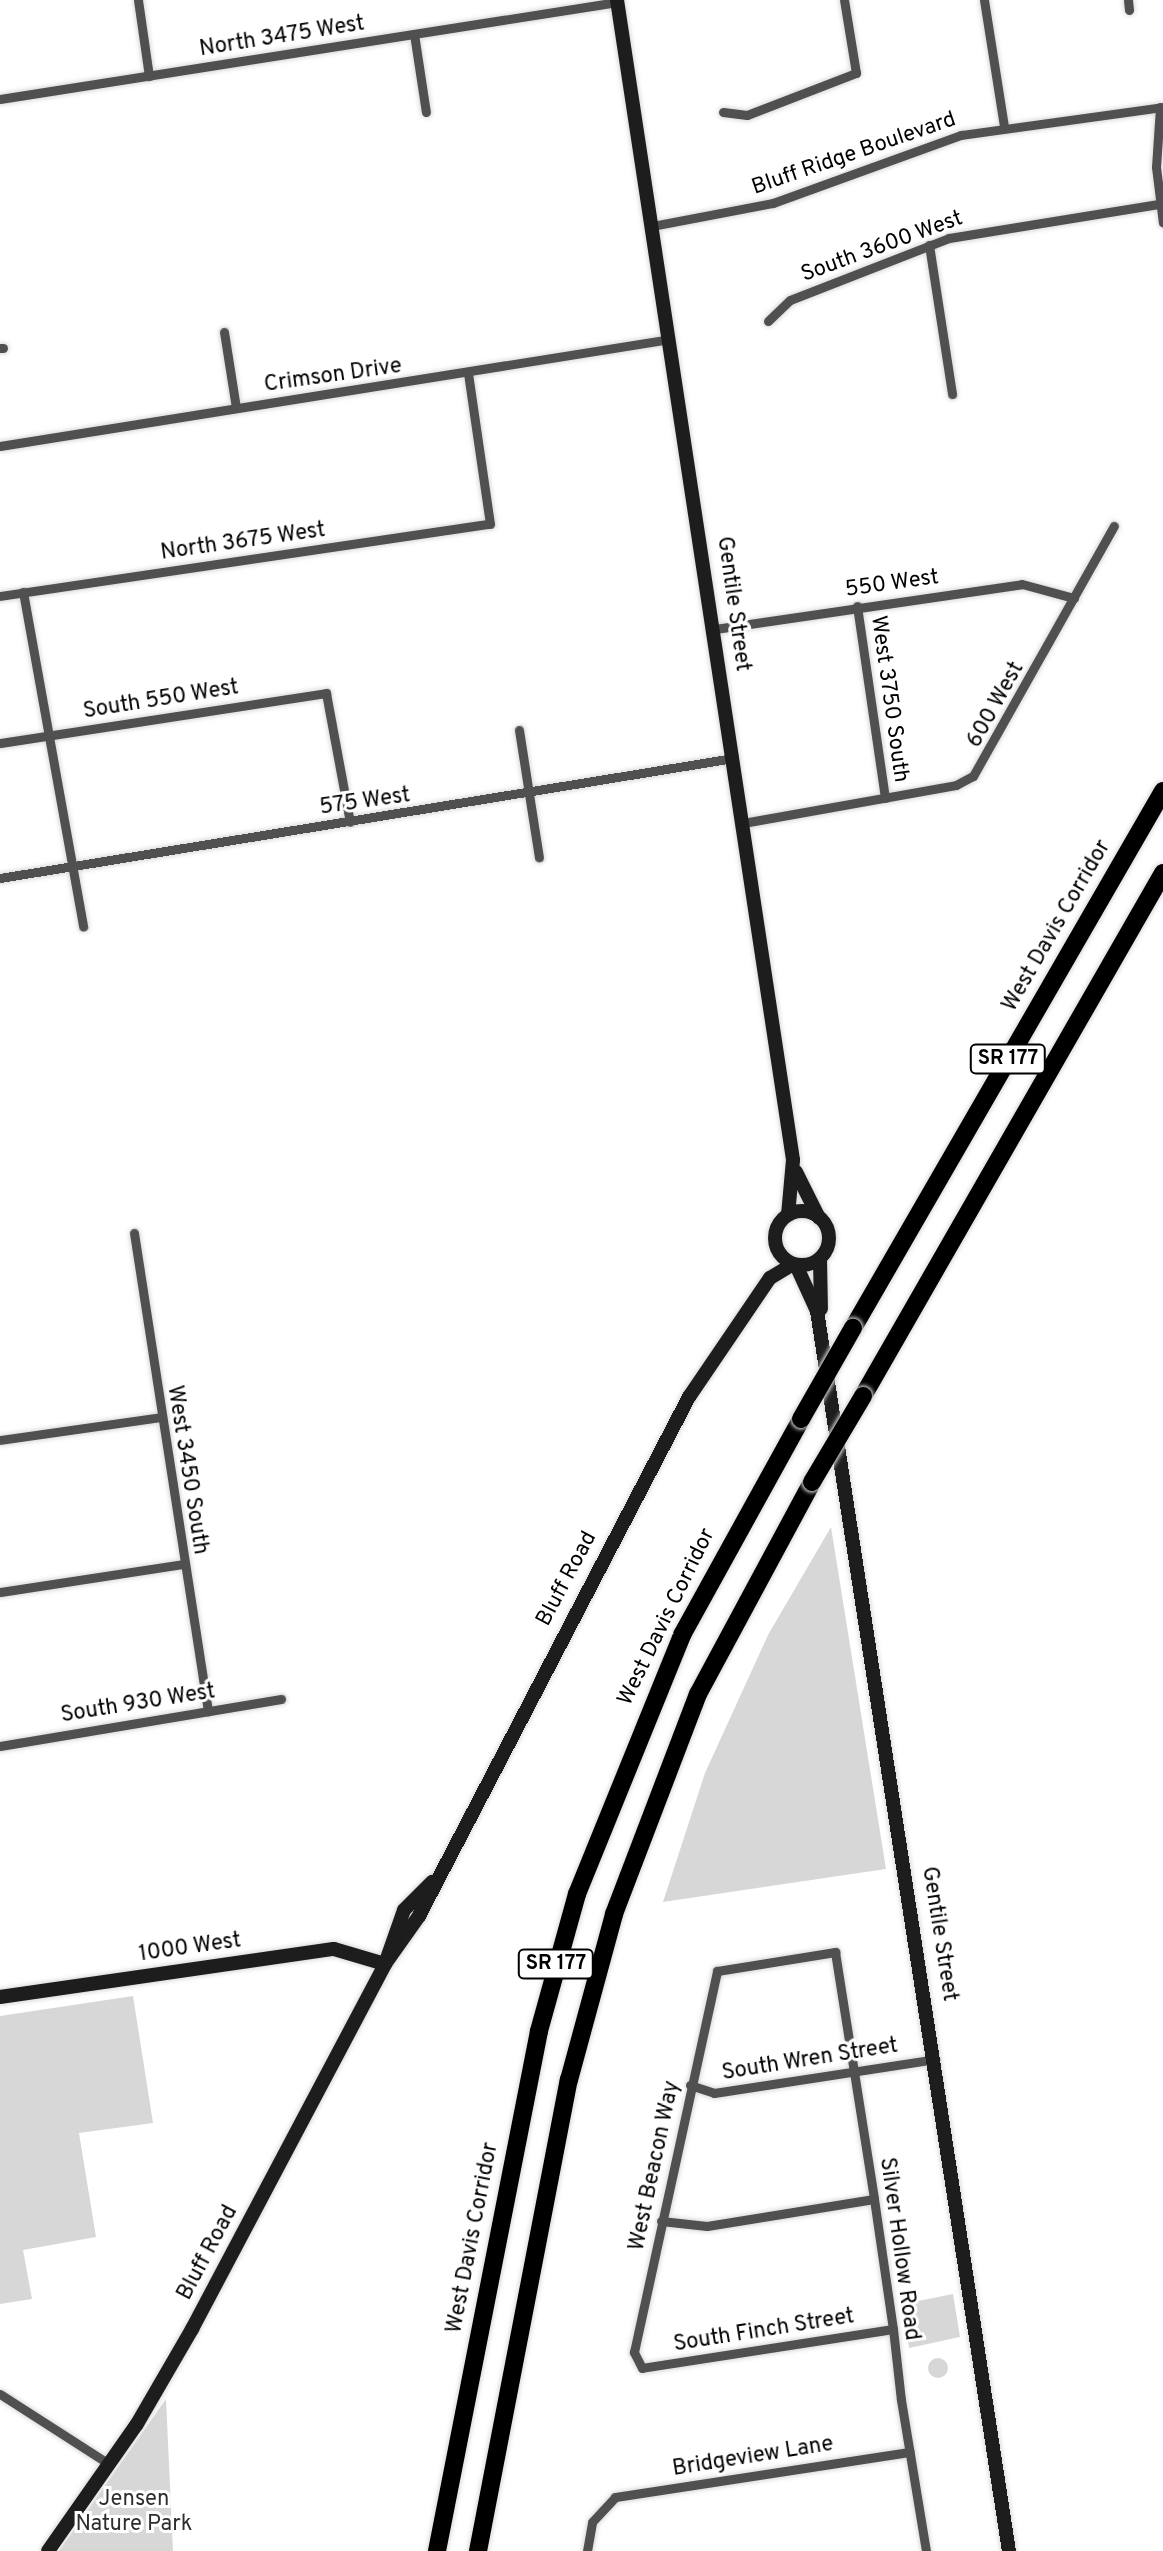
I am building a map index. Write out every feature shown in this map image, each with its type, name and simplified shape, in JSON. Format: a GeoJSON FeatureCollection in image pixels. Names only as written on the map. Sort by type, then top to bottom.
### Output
{"type":"FeatureCollection","features":[{"type":"Feature","properties":{"kind":"highway","name":"West Davis Corridor"},"geometry":{"type":"LineString","coordinates":[[437,2551],[539,2031],[577,1894],[676,1647],[801,1419],[1163,791]]}},
{"type":"Feature","properties":{"kind":"highway","name":"SR 177"},"geometry":{"type":"LineString","coordinates":[[478,2551],[566,2095],[614,1914],[693,1705],[812,1482],[1163,873]]}},
{"type":"Feature","properties":{"kind":"main road","name":"Gentile Street"},"geometry":{"type":"LineString","coordinates":[[617,1],[715,629],[793,1160],[788,1215]]}},
{"type":"Feature","properties":{"kind":"main road"},"geometry":{"type":"LineString","coordinates":[[793,1160],[819,1218],[829,1241],[820,1259],[794,1265],[774,1242],[788,1215],[819,1218]]}},
{"type":"Feature","properties":{"kind":"main road","name":"Bluff Road"},"geometry":{"type":"LineString","coordinates":[[752,1304],[774,1242]]}},
{"type":"Feature","properties":{"kind":"main road","name":"Gentile Street"},"geometry":{"type":"LineString","coordinates":[[820,1259],[819,1325],[936,2058],[1009,2551]]}},
{"type":"Feature","properties":{"kind":"main road","name":"Gentile Street"},"geometry":{"type":"LineString","coordinates":[[794,1265],[819,1325]]}},
{"type":"Feature","properties":{"kind":"main road","name":"Bluff Road"},"geometry":{"type":"LineString","coordinates":[[48,2551],[109,2464],[192,2329],[385,1964],[404,1910],[433,1881],[667,1436],[772,1276],[794,1265]]}},
{"type":"Feature","properties":{"kind":"main road","name":"1000 West"},"geometry":{"type":"LineString","coordinates":[[0,1997],[334,1949],[385,1964]]}},
{"type":"Feature","properties":{"kind":"street"},"geometry":{"type":"LineString","coordinates":[[138,0],[149,76]]}},
{"type":"Feature","properties":{"kind":"street"},"geometry":{"type":"LineString","coordinates":[[723,112],[747,115],[856,73],[844,0]]}},
{"type":"Feature","properties":{"kind":"street"},"geometry":{"type":"LineString","coordinates":[[984,0],[1004,126]]}},
{"type":"Feature","properties":{"kind":"street","name":"North 3475 West"},"geometry":{"type":"LineString","coordinates":[[0,99],[617,1]]}},
{"type":"Feature","properties":{"kind":"street"},"geometry":{"type":"LineString","coordinates":[[414,34],[426,112]]}},
{"type":"Feature","properties":{"kind":"street"},"geometry":{"type":"LineString","coordinates":[[1161,107],[1160,204],[1163,223]]}},
{"type":"Feature","properties":{"kind":"street","name":"Bluff Ridge Boulevard"},"geometry":{"type":"LineString","coordinates":[[652,226],[773,203],[919,147],[1004,126],[1161,107]]}},
{"type":"Feature","properties":{"kind":"street","name":"South 3600 West"},"geometry":{"type":"LineString","coordinates":[[768,321],[790,300],[929,245],[1160,204]]}},
{"type":"Feature","properties":{"kind":"street"},"geometry":{"type":"LineString","coordinates":[[929,245],[952,394]]}},
{"type":"Feature","properties":{"kind":"street"},"geometry":{"type":"LineString","coordinates":[[224,332],[236,408]]}},
{"type":"Feature","properties":{"kind":"street","name":"Crimson Drive"},"geometry":{"type":"LineString","coordinates":[[0,446],[468,374],[670,339]]}},
{"type":"Feature","properties":{"kind":"street","name":"North 3675 West"},"geometry":{"type":"LineString","coordinates":[[0,596],[490,524],[468,374]]}},
{"type":"Feature","properties":{"kind":"street","name":"600 West"},"geometry":{"type":"LineString","coordinates":[[743,823],[956,785],[985,764],[1114,526]]}},
{"type":"Feature","properties":{"kind":"street","name":"550 West"},"geometry":{"type":"LineString","coordinates":[[715,629],[1022,584],[1074,598]]}},
{"type":"Feature","properties":{"kind":"street"},"geometry":{"type":"LineString","coordinates":[[23,592],[36,669],[53,735],[83,927]]}},
{"type":"Feature","properties":{"kind":"street","name":"West 3750 South"},"geometry":{"type":"LineString","coordinates":[[857,606],[885,798]]}},
{"type":"Feature","properties":{"kind":"street","name":"South 550 West"},"geometry":{"type":"LineString","coordinates":[[0,743],[326,693],[350,822]]}},
{"type":"Feature","properties":{"kind":"street"},"geometry":{"type":"LineString","coordinates":[[519,730],[539,857]]}},
{"type":"Feature","properties":{"kind":"street","name":"575 West"},"geometry":{"type":"LineString","coordinates":[[0,878],[530,796],[734,758]]}},
{"type":"Feature","properties":{"kind":"street","name":"West 3450 South"},"geometry":{"type":"LineString","coordinates":[[134,1233],[208,1711]]}},
{"type":"Feature","properties":{"kind":"street"},"geometry":{"type":"LineString","coordinates":[[0,1440],[161,1417]]}},
{"type":"Feature","properties":{"kind":"street"},"geometry":{"type":"LineString","coordinates":[[0,1592],[183,1564]]}},
{"type":"Feature","properties":{"kind":"street","name":"South 930 West"},"geometry":{"type":"LineString","coordinates":[[0,1746],[281,1699]]}},
{"type":"Feature","properties":{"kind":"street","name":"West Beacon Way"},"geometry":{"type":"LineString","coordinates":[[642,2368],[634,2352],[717,1971],[835,1952]]}},
{"type":"Feature","properties":{"kind":"street","name":"Silver Hollow Road"},"geometry":{"type":"LineString","coordinates":[[835,1952],[926,2551]]}},
{"type":"Feature","properties":{"kind":"street","name":"South Wren Street"},"geometry":{"type":"LineString","coordinates":[[690,2085],[714,2093],[936,2058]]}},
{"type":"Feature","properties":{"kind":"street"},"geometry":{"type":"LineString","coordinates":[[661,2221],[707,2226],[874,2199]]}},
{"type":"Feature","properties":{"kind":"street","name":"South Finch Street"},"geometry":{"type":"LineString","coordinates":[[642,2368],[893,2329]]}},
{"type":"Feature","properties":{"kind":"street"},"geometry":{"type":"LineString","coordinates":[[0,2394],[109,2464]]}},
{"type":"Feature","properties":{"kind":"street","name":"Bridgeview Lane"},"geometry":{"type":"LineString","coordinates":[[587,2551],[604,2503],[910,2452]]}},
{"type":"Feature","properties":{"kind":"green space"},"geometry":{"type":"Polygon","coordinates":[[[831,1527],[886,1869],[663,1902],[705,1773],[768,1635],[831,1527]]]}},
{"type":"Feature","properties":{"kind":"green space"},"geometry":{"type":"Polygon","coordinates":[[[133,1996],[153,2123],[79,2133],[96,2237],[23,2250],[32,2299],[0,2304],[0,2016],[133,1996]]]}},
{"type":"Feature","properties":{"kind":"green space"},"geometry":{"type":"Polygon","coordinates":[[[953,2294],[960,2337],[909,2348],[903,2304],[953,2294]]]}},
{"type":"Feature","properties":{"kind":"green space"},"geometry":{"type":"Polygon","coordinates":[[[934,2358],[942,2358],[948,2368],[942,2378],[934,2378],[928,2372],[928,2364],[934,2358]]]}},
{"type":"Feature","properties":{"kind":"green space","name":"Jensen Nature Park"},"geometry":{"type":"Polygon","coordinates":[[[166,2399],[173,2551],[59,2551],[166,2399]]]}}]}
